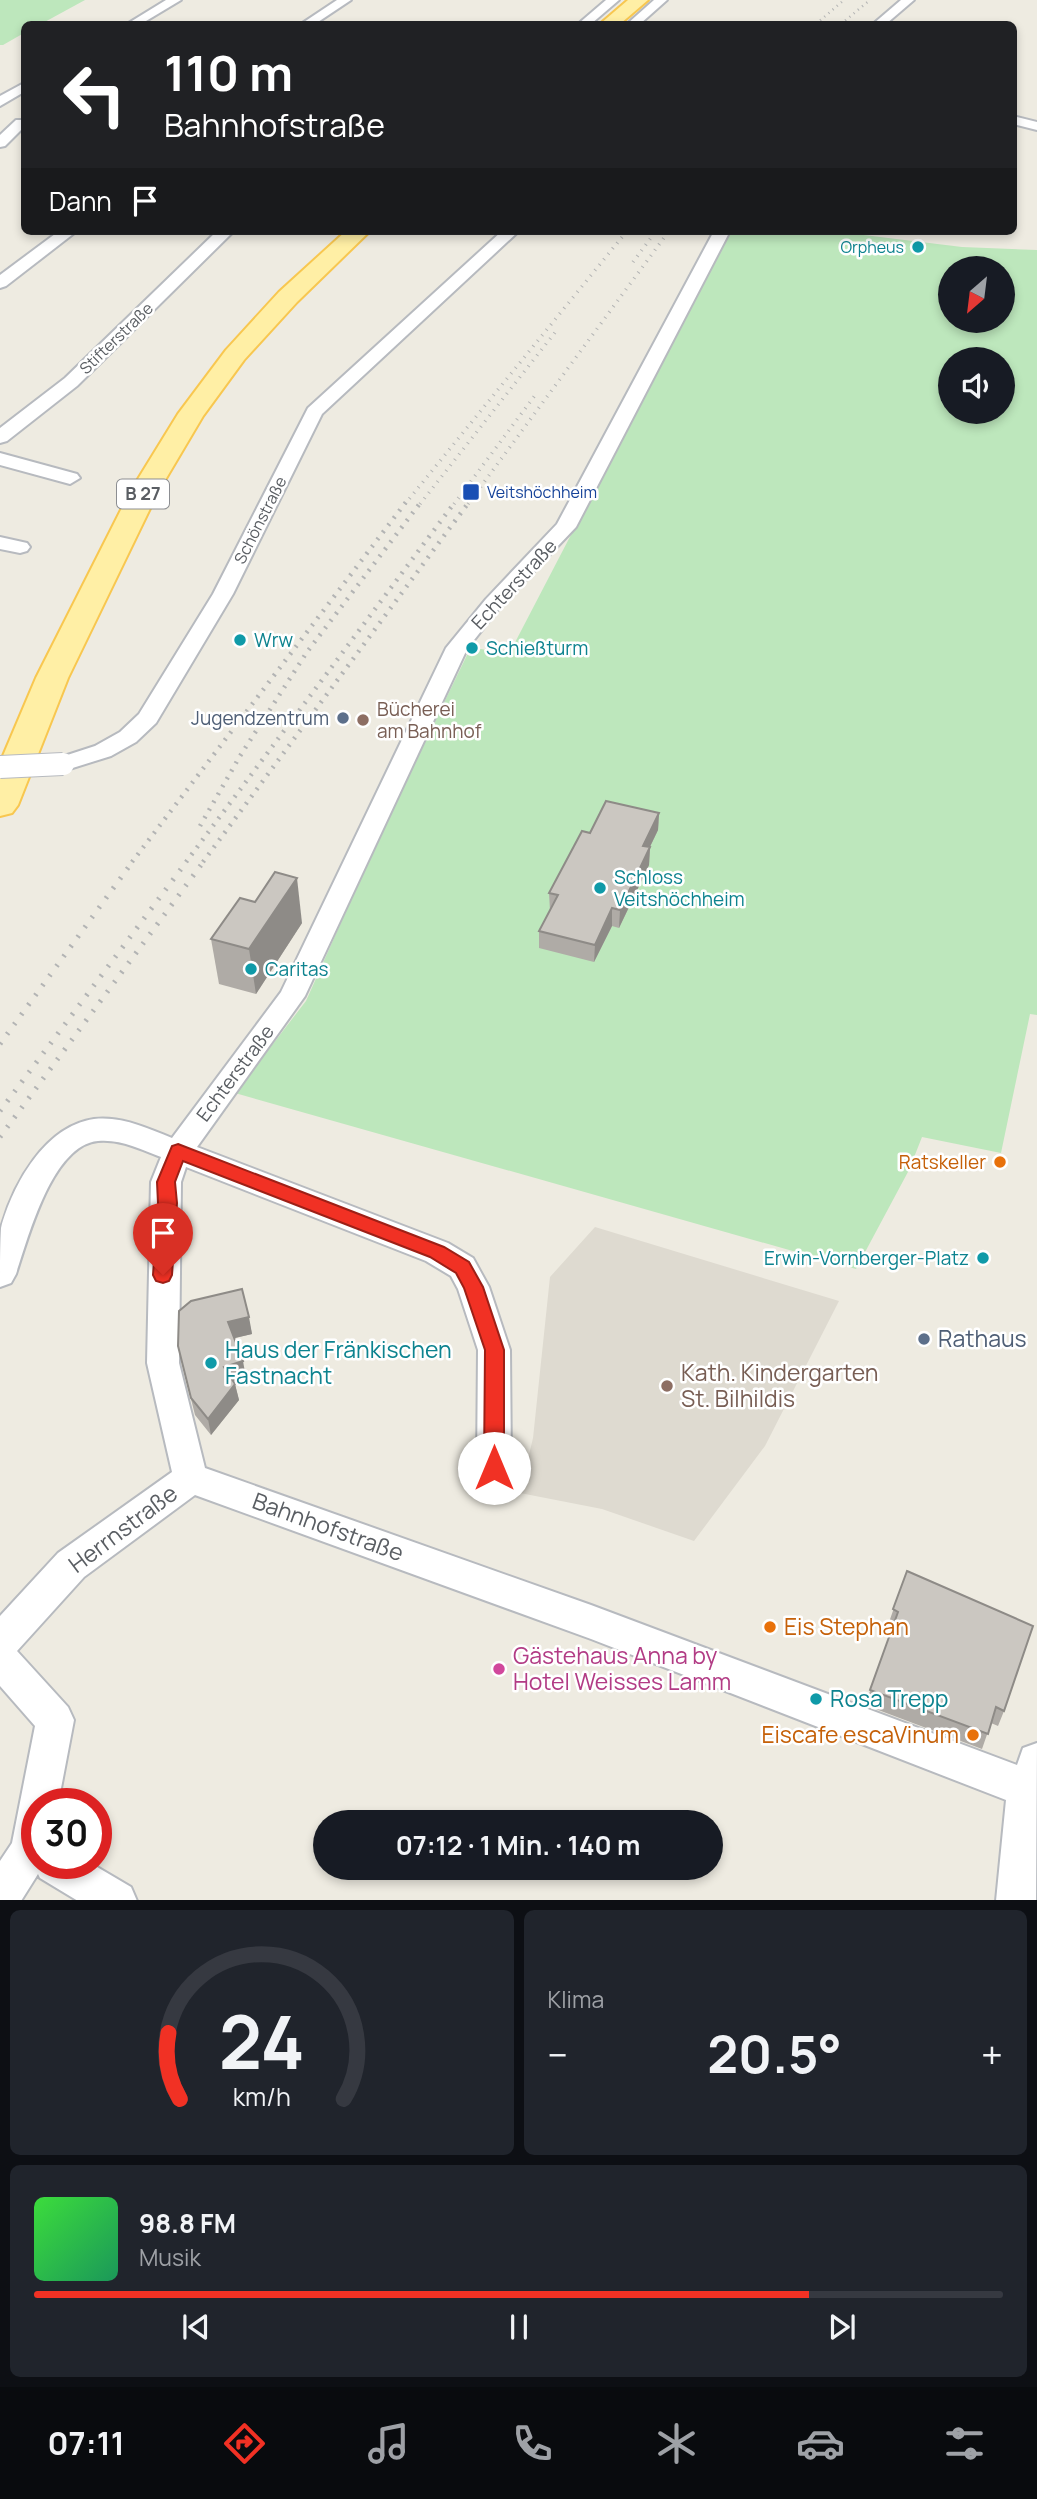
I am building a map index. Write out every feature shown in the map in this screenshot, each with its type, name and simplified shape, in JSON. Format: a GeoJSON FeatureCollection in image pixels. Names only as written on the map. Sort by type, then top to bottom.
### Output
{"type":"FeatureCollection","features":[{"type":"Feature","properties":{"kind":"main road"},"geometry":{"type":"LineString","coordinates":[[613,21],[639,0]]}},
{"type":"Feature","properties":{"kind":"main road","name":"B 27"},"geometry":{"type":"LineString","coordinates":[[0,805],[58,666],[144,492],[191,414],[235,355],[270,316],[355,235]]}},
{"type":"Feature","properties":{"kind":"street"},"geometry":{"type":"LineString","coordinates":[[138,21],[175,0]]}},
{"type":"Feature","properties":{"kind":"street"},"geometry":{"type":"LineString","coordinates":[[312,21],[345,0]]}},
{"type":"Feature","properties":{"kind":"street"},"geometry":{"type":"LineString","coordinates":[[588,21],[613,0]]}},
{"type":"Feature","properties":{"kind":"street"},"geometry":{"type":"LineString","coordinates":[[637,21],[661,0]]}},
{"type":"Feature","properties":{"kind":"street"},"geometry":{"type":"LineString","coordinates":[[883,21],[908,0]]}},
{"type":"Feature","properties":{"kind":"street"},"geometry":{"type":"LineString","coordinates":[[0,102],[21,89]]}},
{"type":"Feature","properties":{"kind":"street"},"geometry":{"type":"LineString","coordinates":[[0,119],[21,123]]}},
{"type":"Feature","properties":{"kind":"street"},"geometry":{"type":"LineString","coordinates":[[1017,121],[1037,126]]}},
{"type":"Feature","properties":{"kind":"street"},"geometry":{"type":"LineString","coordinates":[[0,143],[21,125]]}},
{"type":"Feature","properties":{"kind":"street"},"geometry":{"type":"LineString","coordinates":[[0,283],[64,235]]}},
{"type":"Feature","properties":{"kind":"street","name":"Stifterstraße"},"geometry":{"type":"LineString","coordinates":[[0,437],[79,375],[222,235]]}},
{"type":"Feature","properties":{"kind":"street","name":"Schönstraße"},"geometry":{"type":"LineString","coordinates":[[0,767],[63,764],[103,751],[128,737],[148,718],[223,594],[314,412],[507,235]]}},
{"type":"Feature","properties":{"kind":"street","name":"Echterstraße"},"geometry":{"type":"LineString","coordinates":[[178,1151],[292,996],[457,648],[493,603],[566,527],[720,235]]}},
{"type":"Feature","properties":{"kind":"street"},"geometry":{"type":"LineString","coordinates":[[0,459],[70,478]]}},
{"type":"Feature","properties":{"kind":"street"},"geometry":{"type":"LineString","coordinates":[[0,1274],[38,1176],[64,1145],[90,1131],[124,1131],[437,1252],[462,1267],[473,1287],[494,1350],[494,1468]]}},
{"type":"Feature","properties":{"kind":"street"},"geometry":{"type":"LineString","coordinates":[[178,1151],[166,1182],[163,1363],[191,1478]]}},
{"type":"Feature","properties":{"kind":"street","name":"Herrnstraße"},"geometry":{"type":"LineString","coordinates":[[0,1643],[71,1565],[191,1478]]}},
{"type":"Feature","properties":{"kind":"street","name":"Bahnhofstraße"},"geometry":{"type":"LineString","coordinates":[[191,1478],[1034,1781]]}},
{"type":"Feature","properties":{"kind":"street"},"geometry":{"type":"LineString","coordinates":[[0,1659],[55,1720],[41,1788]]}},
{"type":"Feature","properties":{"kind":"street"},"geometry":{"type":"LineString","coordinates":[[1016,1900],[1034,1781]]}},
{"type":"Feature","properties":{"kind":"street"},"geometry":{"type":"LineString","coordinates":[[0,1897],[21,1869]]}},
{"type":"Feature","properties":{"kind":"street"},"geometry":{"type":"LineString","coordinates":[[87,1879],[117,1900]]}},
{"type":"Feature","properties":{"kind":"shaded area","name":"Kath. Kindergarten St. Bilhildis"},"geometry":{"type":"Polygon","coordinates":[[[595,1227],[839,1301],[765,1446],[694,1541],[602,1509],[520,1493],[533,1438],[550,1277],[595,1227]]]}},
{"type":"Feature","properties":{"kind":"green space"},"geometry":{"type":"Polygon","coordinates":[[[0,0],[85,0],[46,21],[21,21],[21,35],[0,45],[0,0]]]}},
{"type":"Feature","properties":{"kind":"green space"},"geometry":{"type":"Polygon","coordinates":[[[727,235],[864,235],[962,247],[1037,250],[1037,1015],[1030,1014],[1001,1153],[922,1137],[909,1170],[856,1269],[235,1093],[306,1001],[380,835],[468,653],[481,649],[509,654],[727,235]]]}},
{"type":"Feature","properties":{"kind":"building","name":"Schloss Veitshöchheim"},"geometry":{"type":"Polygon","coordinates":[[[606,801],[659,813],[643,846],[650,847],[620,910],[612,908],[595,945],[539,931],[558,895],[549,893],[582,831],[590,833],[606,801]]]}},
{"type":"Feature","properties":{"kind":"building"},"geometry":{"type":"Polygon","coordinates":[[[275,872],[297,878],[249,949],[211,939],[240,898],[255,902],[275,872]]]}},
{"type":"Feature","properties":{"kind":"building","name":"Haus der Fränkischen Fastnacht"},"geometry":{"type":"Polygon","coordinates":[[[242,1289],[249,1317],[228,1322],[243,1361],[224,1367],[235,1384],[208,1419],[191,1398],[178,1346],[179,1311],[191,1301],[242,1289]]]}},
{"type":"Feature","properties":{"kind":"building"},"geometry":{"type":"Polygon","coordinates":[[[907,1571],[1033,1626],[1004,1711],[996,1707],[988,1734],[870,1690],[898,1612],[893,1609],[907,1571]]]}},
{"type":"Feature","properties":{"kind":"railway"},"geometry":{"type":"LineString","coordinates":[[820,21],[844,0]]}},
{"type":"Feature","properties":{"kind":"railway"},"geometry":{"type":"LineString","coordinates":[[845,21],[870,0]]}},
{"type":"Feature","properties":{"kind":"railway"},"geometry":{"type":"LineString","coordinates":[[405,504],[624,235]]}},
{"type":"Feature","properties":{"kind":"railway"},"geometry":{"type":"LineString","coordinates":[[633,262],[653,235]]}},
{"type":"Feature","properties":{"kind":"railway"},"geometry":{"type":"LineString","coordinates":[[468,504],[666,235]]}},
{"type":"Feature","properties":{"kind":"railway"},"geometry":{"type":"LineString","coordinates":[[420,504],[557,330]]}},
{"type":"Feature","properties":{"kind":"railway"},"geometry":{"type":"LineString","coordinates":[[454,504],[536,394]]}},
{"type":"Feature","properties":{"kind":"railway"},"geometry":{"type":"LineString","coordinates":[[132,862],[406,502]]}},
{"type":"Feature","properties":{"kind":"railway"},"geometry":{"type":"LineString","coordinates":[[200,826],[240,756],[307,652],[421,502]]}},
{"type":"Feature","properties":{"kind":"railway"},"geometry":{"type":"LineString","coordinates":[[186,862],[455,502]]}},
{"type":"Feature","properties":{"kind":"railway"},"geometry":{"type":"LineString","coordinates":[[203,862],[469,502]]}},
{"type":"Feature","properties":{"kind":"railway"},"geometry":{"type":"LineString","coordinates":[[0,1044],[133,861]]}},
{"type":"Feature","properties":{"kind":"railway"},"geometry":{"type":"LineString","coordinates":[[0,1111],[187,861]]}},
{"type":"Feature","properties":{"kind":"railway"},"geometry":{"type":"LineString","coordinates":[[0,1137],[204,861]]}},
{"type":"Feature","properties":{"kind":"place","name":"Orpheus"},"geometry":{"type":"Point","coordinates":[918,247]}},
{"type":"Feature","properties":{"kind":"place","name":"Veitshöchheim"},"geometry":{"type":"Point","coordinates":[471,492]}},
{"type":"Feature","properties":{"kind":"place","name":"Wrw"},"geometry":{"type":"Point","coordinates":[240,640]}},
{"type":"Feature","properties":{"kind":"place","name":"Schießturm"},"geometry":{"type":"Point","coordinates":[472,648]}},
{"type":"Feature","properties":{"kind":"place","name":"Jugendzentrum"},"geometry":{"type":"Point","coordinates":[343,718]}},
{"type":"Feature","properties":{"kind":"place","name":"Bücherei am Bahnhof"},"geometry":{"type":"Point","coordinates":[363,720]}},
{"type":"Feature","properties":{"kind":"place","name":"Schloss Veitshöchheim"},"geometry":{"type":"Point","coordinates":[600,888]}},
{"type":"Feature","properties":{"kind":"place","name":"Caritas"},"geometry":{"type":"Point","coordinates":[251,969]}},
{"type":"Feature","properties":{"kind":"place","name":"Ratskeller"},"geometry":{"type":"Point","coordinates":[1000,1162]}},
{"type":"Feature","properties":{"kind":"place","name":"Erwin-Vornberger-Platz"},"geometry":{"type":"Point","coordinates":[983,1258]}},
{"type":"Feature","properties":{"kind":"place","name":"Rathaus"},"geometry":{"type":"Point","coordinates":[924,1339]}},
{"type":"Feature","properties":{"kind":"place","name":"Haus der Fränkischen Fastnacht"},"geometry":{"type":"Point","coordinates":[211,1363]}},
{"type":"Feature","properties":{"kind":"place","name":"Kath. Kindergarten St. Bilhildis"},"geometry":{"type":"Point","coordinates":[667,1386]}},
{"type":"Feature","properties":{"kind":"place","name":"Eis Stephan"},"geometry":{"type":"Point","coordinates":[770,1627]}},
{"type":"Feature","properties":{"kind":"place","name":"Gästehaus Anna by Hotel Weisses Lamm"},"geometry":{"type":"Point","coordinates":[499,1669]}},
{"type":"Feature","properties":{"kind":"place","name":"Rosa Trepp"},"geometry":{"type":"Point","coordinates":[816,1699]}},
{"type":"Feature","properties":{"kind":"place","name":"Eiscafe escaVinum"},"geometry":{"type":"Point","coordinates":[973,1735]}},
{"type":"Feature","properties":{"kind":"route"},"geometry":{"type":"LineString","coordinates":[[163,1275],[166,1182],[178,1151],[437,1252],[462,1267],[473,1287],[494,1350],[494,1468]]}}]}
